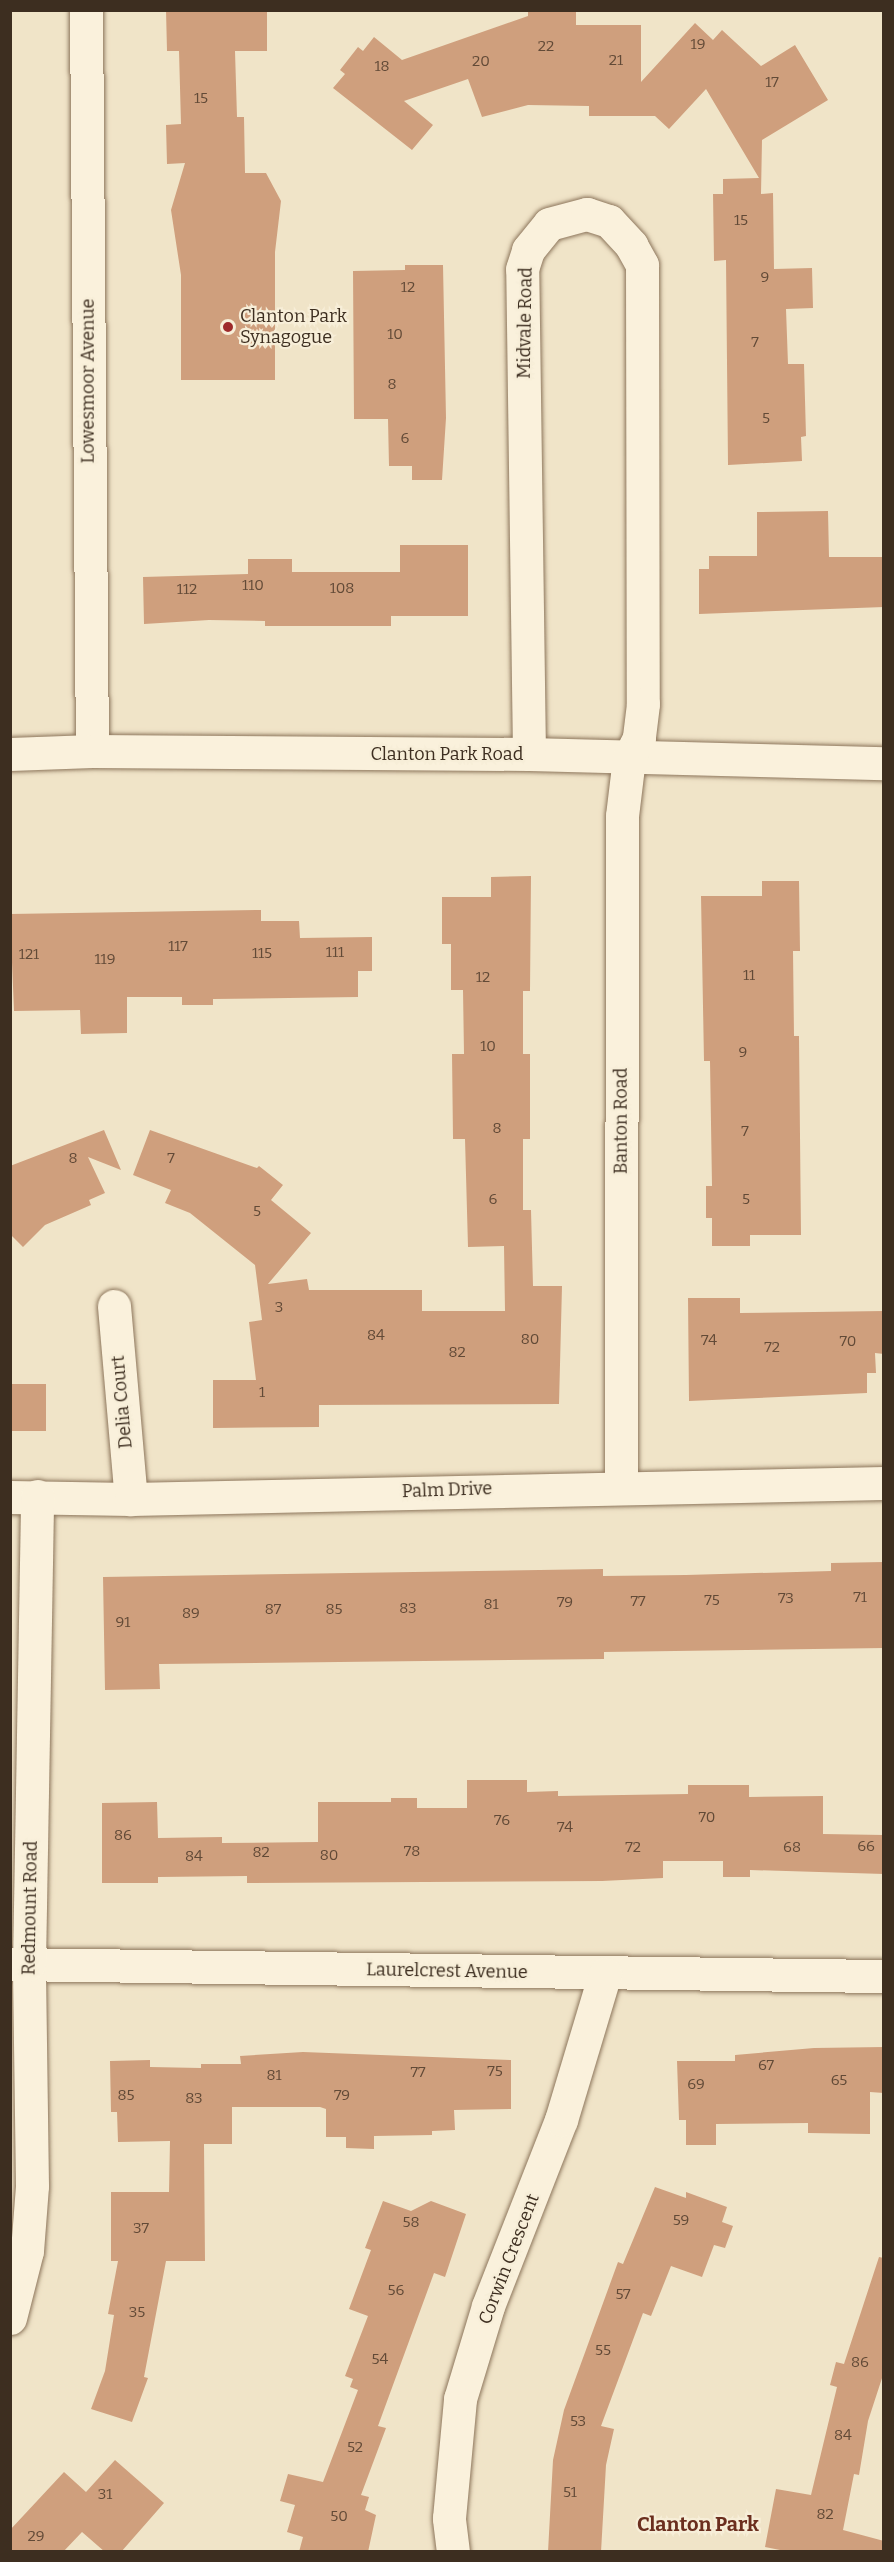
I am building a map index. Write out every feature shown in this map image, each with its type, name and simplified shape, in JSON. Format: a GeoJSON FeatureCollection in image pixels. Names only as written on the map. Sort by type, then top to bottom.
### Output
{"type":"FeatureCollection","features":[{"type":"Feature","properties":{"kind":"street","name":"Lowesmoor Avenue"},"geometry":{"type":"LineString","coordinates":[[86,10],[92,751]]}},
{"type":"Feature","properties":{"kind":"street","name":"Midvale Road"},"geometry":{"type":"LineString","coordinates":[[529,754],[522,269],[528,250],[549,224],[587,214],[609,221],[631,244],[642,265],[643,704],[639,738],[629,758]]}},
{"type":"Feature","properties":{"kind":"street","name":"Clanton Park Road"},"geometry":{"type":"LineString","coordinates":[[10,754],[92,751],[529,754],[884,763]]}},
{"type":"Feature","properties":{"kind":"street","name":"Banton Road"},"geometry":{"type":"LineString","coordinates":[[621,1486],[622,816],[629,758]]}},
{"type":"Feature","properties":{"kind":"street","name":"Delia Court"},"geometry":{"type":"LineString","coordinates":[[114,1306],[131,1498]]}},
{"type":"Feature","properties":{"kind":"street","name":"Palm Drive"},"geometry":{"type":"LineString","coordinates":[[24,1497],[131,1498],[621,1486],[884,1483]]}},
{"type":"Feature","properties":{"kind":"street","name":"Redmount Road"},"geometry":{"type":"LineString","coordinates":[[10,2318],[27,2251],[32,2186],[20,1964],[24,1497]]}},
{"type":"Feature","properties":{"kind":"street","name":"Laurelcrest Avenue"},"geometry":{"type":"LineString","coordinates":[[20,1964],[884,1976]]}},
{"type":"Feature","properties":{"kind":"street","name":"Corwin Crescent"},"geometry":{"type":"LineString","coordinates":[[453,2552],[449,2518],[460,2399],[488,2306],[561,2120],[605,1973]]}},
{"type":"Feature","properties":{"kind":"building","name":"Clanton Park Synagogue"},"geometry":{"type":"Polygon","coordinates":[[[166,10],[267,10],[267,51],[235,51],[237,117],[244,117],[245,173],[266,173],[281,201],[275,252],[275,380],[181,380],[181,275],[171,210],[185,163],[167,164],[166,125],[181,124],[179,51],[167,51],[166,10]]]}},
{"type":"Feature","properties":{"kind":"building"},"geometry":{"type":"Polygon","coordinates":[[[528,10],[576,10],[576,25],[641,25],[641,82],[695,23],[713,40],[722,30],[761,66],[795,45],[828,100],[762,140],[761,194],[773,193],[774,269],[812,268],[813,308],[786,309],[788,364],[804,364],[806,436],[801,437],[802,461],[728,465],[726,260],[714,261],[713,194],[723,194],[723,179],[759,178],[706,89],[669,129],[655,116],[589,116],[589,106],[528,105],[482,117],[468,79],[404,101],[433,125],[412,150],[333,88],[345,74],[340,70],[358,47],[363,51],[374,37],[402,60],[528,16],[528,10]]]}},
{"type":"Feature","properties":{"kind":"building"},"geometry":{"type":"Polygon","coordinates":[[[405,265],[443,265],[446,418],[442,480],[412,480],[412,466],[389,466],[388,419],[354,419],[353,271],[405,270],[405,265]]]}},
{"type":"Feature","properties":{"kind":"building"},"geometry":{"type":"Polygon","coordinates":[[[828,511],[829,557],[884,557],[884,607],[699,614],[699,569],[709,569],[709,556],[757,556],[757,512],[828,511]]]}},
{"type":"Feature","properties":{"kind":"building"},"geometry":{"type":"Polygon","coordinates":[[[400,545],[468,545],[468,616],[391,616],[391,626],[265,626],[265,621],[209,620],[144,624],[143,577],[248,574],[248,559],[292,559],[292,572],[400,572],[400,545]]]}},
{"type":"Feature","properties":{"kind":"building"},"geometry":{"type":"Polygon","coordinates":[[[531,876],[530,991],[523,991],[523,1054],[530,1054],[530,1139],[523,1139],[523,1210],[531,1210],[533,1286],[562,1286],[559,1404],[319,1405],[319,1427],[213,1428],[213,1380],[256,1380],[249,1322],[262,1320],[255,1265],[190,1213],[165,1203],[171,1190],[133,1175],[150,1130],[257,1168],[259,1166],[283,1185],[271,1200],[311,1233],[268,1284],[307,1279],[309,1290],[422,1290],[422,1311],[505,1311],[504,1246],[468,1247],[465,1139],[453,1139],[452,1054],[464,1054],[463,990],[451,990],[451,944],[442,944],[442,897],[491,897],[491,877],[531,876]]]}},
{"type":"Feature","properties":{"kind":"building"},"geometry":{"type":"Polygon","coordinates":[[[762,881],[799,881],[800,951],[793,951],[794,1036],[799,1036],[801,1235],[750,1235],[750,1246],[712,1246],[712,1218],[706,1218],[706,1186],[712,1186],[710,1061],[704,1061],[701,896],[762,896],[762,881]]]}},
{"type":"Feature","properties":{"kind":"building"},"geometry":{"type":"Polygon","coordinates":[[[261,910],[261,921],[299,921],[300,938],[372,937],[372,971],[358,971],[358,997],[213,999],[213,1005],[182,1005],[182,997],[127,997],[127,1033],[81,1034],[80,1010],[14,1011],[10,914],[261,910]]]}},
{"type":"Feature","properties":{"kind":"building"},"geometry":{"type":"Polygon","coordinates":[[[104,1130],[121,1170],[88,1157],[105,1193],[89,1200],[91,1205],[45,1225],[23,1247],[10,1234],[10,1166],[104,1130]]]}},
{"type":"Feature","properties":{"kind":"building"},"geometry":{"type":"Polygon","coordinates":[[[688,1298],[740,1298],[740,1313],[884,1311],[884,1354],[875,1353],[876,1373],[867,1373],[867,1393],[689,1401],[688,1298]]]}},
{"type":"Feature","properties":{"kind":"building"},"geometry":{"type":"Polygon","coordinates":[[[10,1384],[46,1384],[46,1431],[10,1431],[10,1384]]]}},
{"type":"Feature","properties":{"kind":"building"},"geometry":{"type":"Polygon","coordinates":[[[884,1562],[884,1648],[604,1652],[604,1659],[159,1664],[160,1689],[105,1690],[103,1577],[603,1569],[603,1576],[686,1575],[831,1571],[831,1563],[884,1562]]]}},
{"type":"Feature","properties":{"kind":"building"},"geometry":{"type":"Polygon","coordinates":[[[467,1780],[527,1780],[527,1792],[558,1791],[558,1796],[688,1794],[688,1785],[749,1785],[749,1797],[823,1796],[823,1834],[884,1835],[884,1874],[750,1870],[750,1877],[723,1877],[723,1861],[663,1861],[663,1878],[602,1881],[247,1883],[247,1876],[158,1877],[158,1883],[102,1883],[102,1803],[157,1802],[158,1838],[222,1837],[222,1843],[318,1842],[318,1802],[391,1802],[391,1798],[417,1798],[417,1808],[467,1808],[467,1780]]]}},
{"type":"Feature","properties":{"kind":"building"},"geometry":{"type":"Polygon","coordinates":[[[884,2047],[884,2093],[870,2092],[870,2134],[808,2133],[808,2123],[716,2124],[716,2145],[686,2145],[686,2120],[679,2120],[677,2061],[735,2061],[735,2055],[814,2048],[884,2047]]]}},
{"type":"Feature","properties":{"kind":"building"},"geometry":{"type":"Polygon","coordinates":[[[303,2052],[511,2060],[511,2109],[454,2110],[455,2130],[432,2131],[432,2135],[374,2136],[374,2149],[346,2148],[346,2137],[326,2137],[326,2109],[320,2107],[232,2107],[232,2144],[204,2144],[205,2261],[166,2261],[144,2377],[148,2378],[132,2422],[91,2409],[105,2371],[114,2315],[108,2314],[118,2261],[111,2261],[111,2192],[169,2192],[170,2141],[118,2142],[117,2112],[111,2112],[110,2061],[150,2060],[150,2067],[201,2068],[201,2064],[241,2064],[240,2056],[303,2052]]]}},
{"type":"Feature","properties":{"kind":"building"},"geometry":{"type":"Polygon","coordinates":[[[655,2187],[686,2198],[686,2192],[727,2207],[722,2222],[733,2226],[725,2248],[714,2245],[702,2277],[671,2266],[651,2316],[643,2313],[601,2426],[614,2429],[606,2465],[601,2552],[548,2552],[553,2460],[564,2410],[618,2262],[623,2264],[655,2187]]]}},
{"type":"Feature","properties":{"kind":"building"},"geometry":{"type":"Polygon","coordinates":[[[383,2201],[411,2211],[431,2201],[466,2214],[445,2277],[434,2273],[378,2426],[386,2428],[361,2495],[369,2497],[365,2510],[376,2515],[368,2552],[299,2552],[303,2537],[287,2532],[295,2505],[280,2501],[288,2474],[323,2482],[358,2390],[350,2387],[353,2379],[345,2376],[368,2316],[349,2309],[371,2250],[365,2248],[383,2201]]]}},
{"type":"Feature","properties":{"kind":"building"},"geometry":{"type":"Polygon","coordinates":[[[879,2257],[884,2258],[884,2372],[868,2421],[859,2475],[854,2474],[843,2530],[884,2541],[884,2552],[790,2552],[765,2547],[776,2489],[811,2495],[837,2387],[830,2385],[836,2362],[844,2364],[879,2257]]]}},
{"type":"Feature","properties":{"kind":"building"},"geometry":{"type":"Polygon","coordinates":[[[115,2460],[164,2503],[121,2552],[105,2552],[82,2532],[63,2552],[10,2552],[10,2530],[64,2472],[86,2492],[115,2460]]]}},
{"type":"Feature","properties":{"kind":"place","name":"Clanton Park Synagogue"},"geometry":{"type":"Point","coordinates":[228,327]}},
{"type":"Feature","properties":{"kind":"district","name":"Clanton Park"},"geometry":{"type":"Point","coordinates":[698,2524]}}]}
